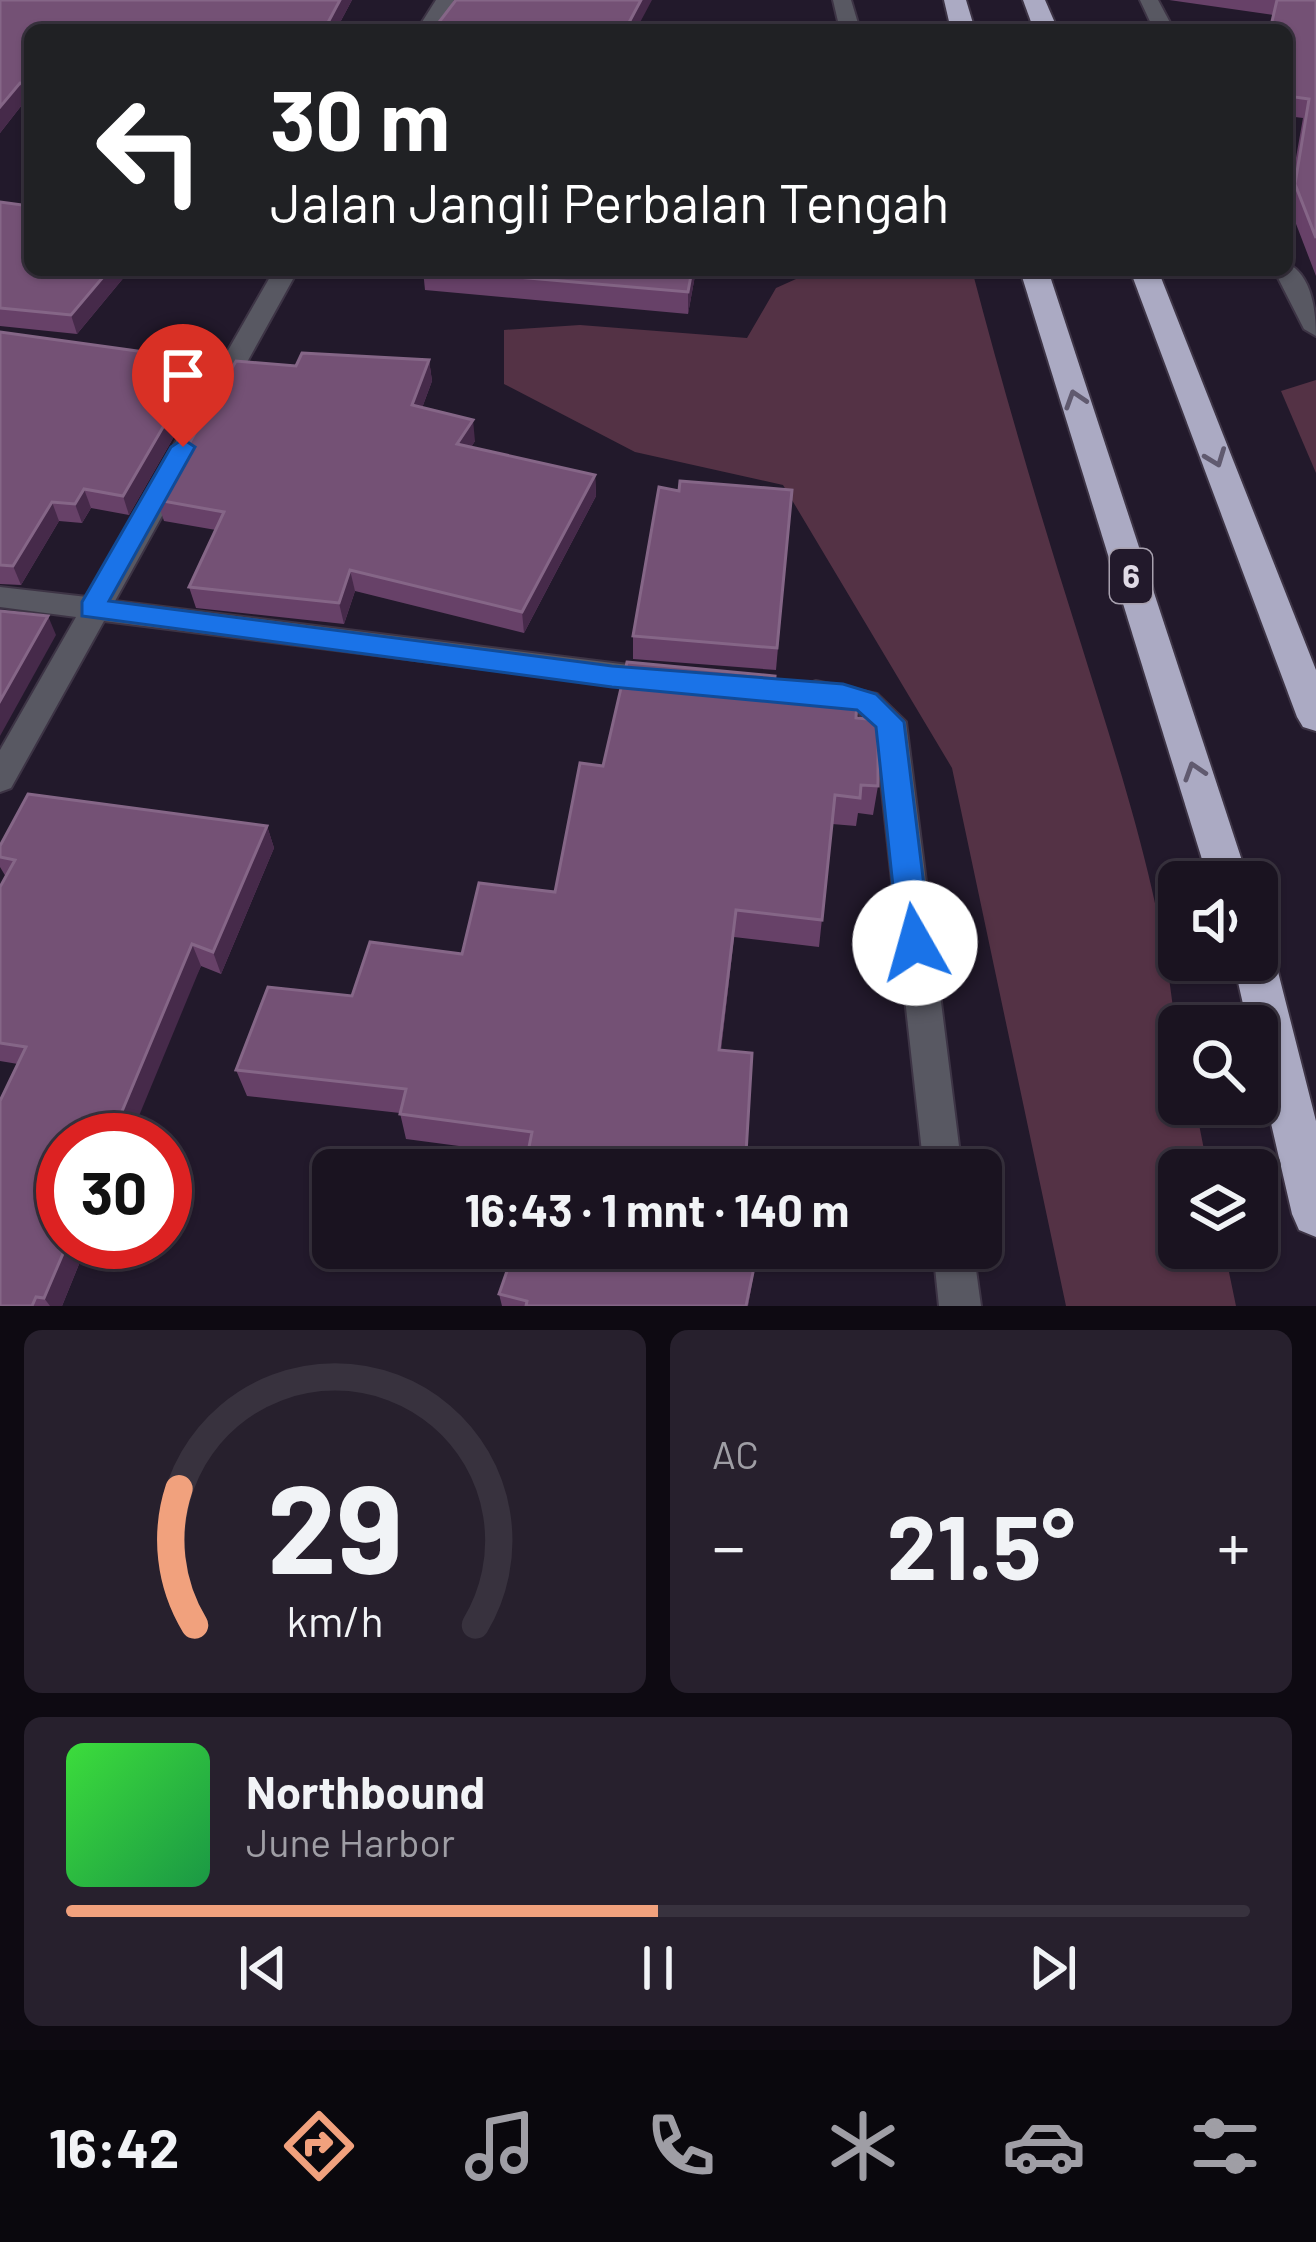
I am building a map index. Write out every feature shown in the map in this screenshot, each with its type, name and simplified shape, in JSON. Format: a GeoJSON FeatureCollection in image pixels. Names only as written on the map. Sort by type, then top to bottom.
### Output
{"type":"FeatureCollection","features":[{"type":"Feature","properties":{"kind":"highway","name":"6"},"geometry":{"type":"LineString","coordinates":[[1036,276],[1222,861]]}},
{"type":"Feature","properties":{"kind":"highway"},"geometry":{"type":"LineString","coordinates":[[1146,276],[1316,717]]}},
{"type":"Feature","properties":{"kind":"highway"},"geometry":{"type":"LineString","coordinates":[[1259,981],[1316,1214]]}},
{"type":"Feature","properties":{"kind":"street"},"geometry":{"type":"LineString","coordinates":[[0,778],[217,364],[282,276]]}},
{"type":"Feature","properties":{"kind":"street"},"geometry":{"type":"LineString","coordinates":[[1289,276],[1316,329]]}},
{"type":"Feature","properties":{"kind":"street"},"geometry":{"type":"LineString","coordinates":[[0,597],[682,682]]}},
{"type":"Feature","properties":{"kind":"street"},"geometry":{"type":"LineString","coordinates":[[774,689],[843,695],[881,710],[890,722],[941,1149]]}},
{"type":"Feature","properties":{"kind":"street"},"geometry":{"type":"LineString","coordinates":[[956,1269],[960,1306]]}},
{"type":"Feature","properties":{"kind":"shaded area"},"geometry":{"type":"Polygon","coordinates":[[[803,276],[974,276],[1146,864],[1158,919],[1158,981],[1170,981],[1173,1005],[1158,1005],[1158,1125],[1199,1125],[1204,1149],[1158,1149],[1158,1269],[1228,1269],[1236,1306],[1066,1306],[952,768],[783,485],[635,452],[504,384],[504,330],[580,325],[747,338],[776,288],[803,276]]]}},
{"type":"Feature","properties":{"kind":"shaded area"},"geometry":{"type":"Polygon","coordinates":[[[1316,380],[1316,473],[1281,391],[1316,380]]]}},
{"type":"Feature","properties":{"kind":"building"},"geometry":{"type":"Polygon","coordinates":[[[0,0],[340,0],[327,24],[24,24],[24,83],[0,107],[0,0]]]}},
{"type":"Feature","properties":{"kind":"building"},"geometry":{"type":"Polygon","coordinates":[[[456,0],[641,0],[628,24],[438,24],[456,0]]]}},
{"type":"Feature","properties":{"kind":"building"},"geometry":{"type":"Polygon","coordinates":[[[1277,0],[1316,0],[1316,238],[1295,184],[1309,99],[1293,97],[1293,24],[1271,24],[1277,0]]]}},
{"type":"Feature","properties":{"kind":"building"},"geometry":{"type":"Polygon","coordinates":[[[0,202],[24,205],[24,276],[104,276],[71,315],[0,308],[0,202]]]}},
{"type":"Feature","properties":{"kind":"building"},"geometry":{"type":"Polygon","coordinates":[[[505,276],[691,276],[688,292],[505,276]]]}},
{"type":"Feature","properties":{"kind":"building"},"geometry":{"type":"Polygon","coordinates":[[[0,332],[202,360],[123,496],[84,489],[75,504],[52,502],[13,566],[0,565],[0,332]]]}},
{"type":"Feature","properties":{"kind":"building"},"geometry":{"type":"Polygon","coordinates":[[[302,353],[429,360],[412,405],[473,420],[457,444],[595,475],[522,612],[350,570],[339,603],[189,587],[224,512],[157,500],[236,361],[296,366],[302,353]]]}},
{"type":"Feature","properties":{"kind":"building"},"geometry":{"type":"Polygon","coordinates":[[[680,481],[792,490],[777,648],[633,636],[659,487],[679,491],[680,481]]]}},
{"type":"Feature","properties":{"kind":"building"},"geometry":{"type":"Polygon","coordinates":[[[0,611],[48,616],[0,701],[0,611]]]}},
{"type":"Feature","properties":{"kind":"building"},"geometry":{"type":"Polygon","coordinates":[[[627,662],[775,676],[774,687],[857,695],[856,718],[878,720],[878,786],[861,785],[860,798],[835,795],[822,920],[736,910],[719,1050],[752,1053],[746,1149],[529,1149],[532,1132],[400,1114],[406,1089],[236,1070],[268,987],[352,996],[370,942],[462,954],[479,883],[555,892],[580,763],[603,766],[627,662]]]}},
{"type":"Feature","properties":{"kind":"building"},"geometry":{"type":"Polygon","coordinates":[[[28,794],[267,826],[213,952],[192,944],[121,1113],[36,1113],[36,1269],[56,1269],[44,1298],[36,1297],[32,1306],[0,1306],[0,1101],[26,1047],[0,1043],[0,887],[15,860],[0,857],[0,846],[28,794]]]}},
{"type":"Feature","properties":{"kind":"building"},"geometry":{"type":"Polygon","coordinates":[[[508,1269],[754,1269],[746,1306],[526,1306],[527,1301],[499,1294],[508,1269]]]}},
{"type":"Feature","properties":{"kind":"route"},"geometry":{"type":"LineString","coordinates":[[183,447],[91,609],[612,676],[843,695],[866,702],[890,722],[915,943]]}}]}
